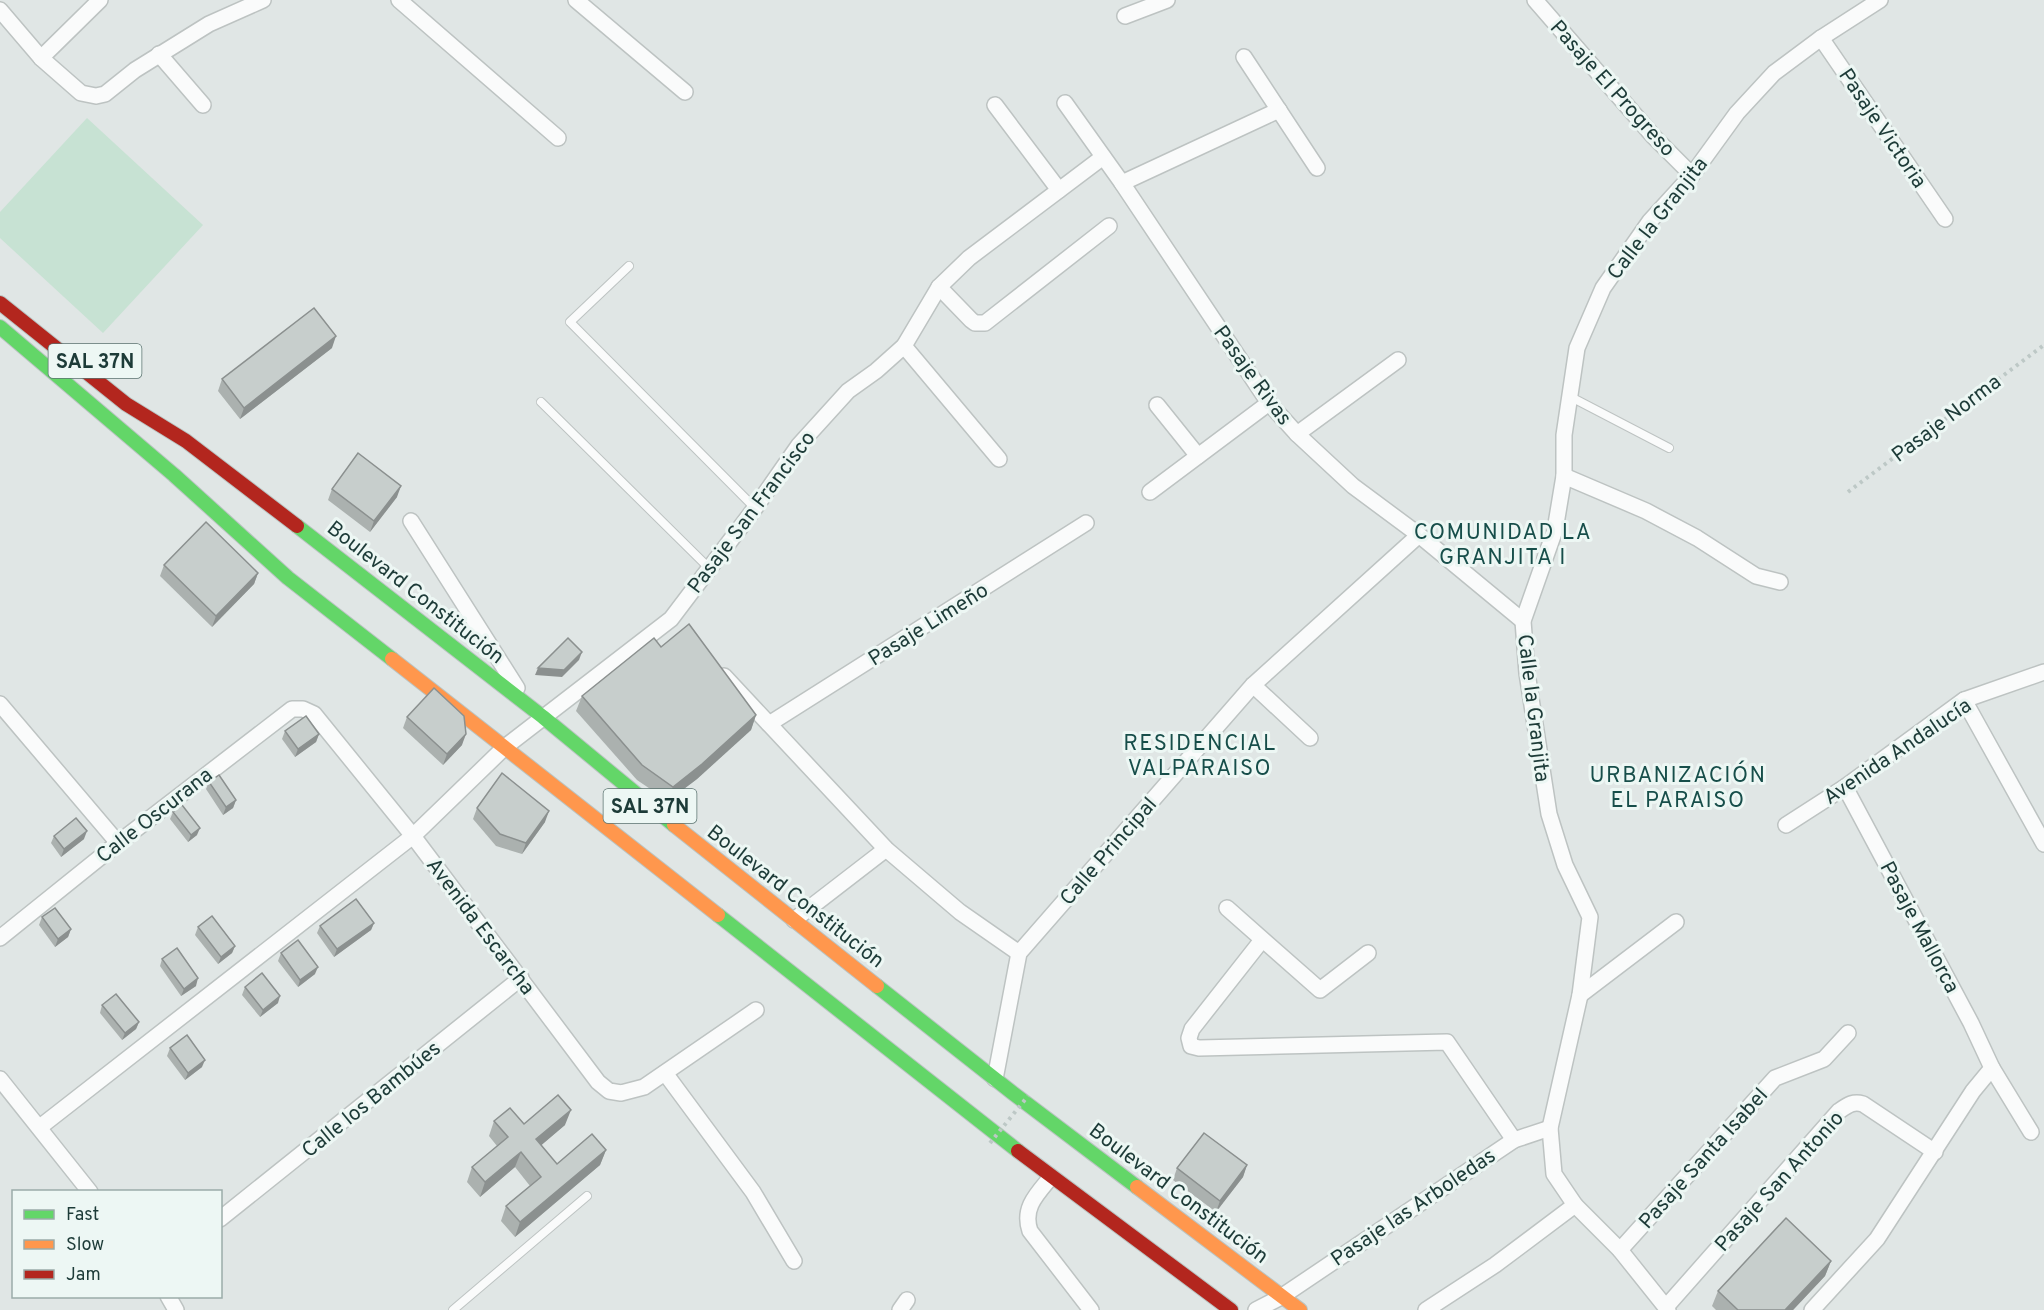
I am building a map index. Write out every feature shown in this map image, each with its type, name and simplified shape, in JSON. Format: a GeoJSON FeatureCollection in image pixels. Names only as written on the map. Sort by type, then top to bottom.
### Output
{"type":"FeatureCollection","features":[{"type":"Feature","properties":{"kind":"highway","name":"Boulevard Constitución"},"geometry":{"type":"LineString","coordinates":[[0,303],[126,404],[186,441]]}},
{"type":"Feature","properties":{"kind":"highway","name":"SAL 37N"},"geometry":{"type":"LineString","coordinates":[[0,327],[174,476],[288,578],[1051,1176],[1231,1310]]}},
{"type":"Feature","properties":{"kind":"highway","name":"Boulevard Constitución"},"geometry":{"type":"LineString","coordinates":[[109,373],[186,441],[543,717],[657,812],[994,1078],[1300,1310]]}},
{"type":"Feature","properties":{"kind":"highway","name":"SAL 37N"},"geometry":{"type":"LineString","coordinates":[[118,445],[174,476]]}},
{"type":"Feature","properties":{"kind":"street"},"geometry":{"type":"LineString","coordinates":[[41,58],[100,0]]}},
{"type":"Feature","properties":{"kind":"street"},"geometry":{"type":"LineString","coordinates":[[0,10],[41,58],[81,93],[96,96],[105,94],[135,70],[209,24],[263,0]]}},
{"type":"Feature","properties":{"kind":"street"},"geometry":{"type":"LineString","coordinates":[[399,0],[558,138]]}},
{"type":"Feature","properties":{"kind":"street"},"geometry":{"type":"LineString","coordinates":[[576,0],[684,92]]}},
{"type":"Feature","properties":{"kind":"street"},"geometry":{"type":"LineString","coordinates":[[1125,16],[1167,0]]}},
{"type":"Feature","properties":{"kind":"street","name":"Pasaje El Progreso"},"geometry":{"type":"LineString","coordinates":[[1535,0],[1654,137],[1692,175]]}},
{"type":"Feature","properties":{"kind":"street","name":"Calle la Granjita"},"geometry":{"type":"LineString","coordinates":[[1667,1308],[1620,1250],[1575,1204],[1554,1174],[1550,1128],[1580,995],[1590,917],[1565,865],[1549,814],[1527,673],[1523,621],[1555,530],[1564,476],[1564,435],[1577,348],[1603,288],[1650,221],[1692,175],[1744,105],[1774,73],[1821,38],[1880,0]]}},
{"type":"Feature","properties":{"kind":"street","name":"Pasaje Victoria"},"geometry":{"type":"LineString","coordinates":[[1821,38],[1944,219]]}},
{"type":"Feature","properties":{"kind":"street"},"geometry":{"type":"LineString","coordinates":[[159,54],[203,105]]}},
{"type":"Feature","properties":{"kind":"street"},"geometry":{"type":"LineString","coordinates":[[1244,57],[1317,168]]}},
{"type":"Feature","properties":{"kind":"street","name":"Pasaje Rivas"},"geometry":{"type":"LineString","coordinates":[[1065,103],[1122,183],[1269,403],[1297,434],[1353,486],[1419,535],[1523,621]]}},
{"type":"Feature","properties":{"kind":"street"},"geometry":{"type":"LineString","coordinates":[[994,105],[1059,190]]}},
{"type":"Feature","properties":{"kind":"street"},"geometry":{"type":"LineString","coordinates":[[1122,183],[1279,110]]}},
{"type":"Feature","properties":{"kind":"street","name":"Pasaje San Francisco"},"geometry":{"type":"LineString","coordinates":[[40,1127],[413,836],[505,747],[543,717],[675,623],[709,568],[799,445],[848,391],[876,371],[904,345],[939,287],[969,258],[1103,157]]}},
{"type":"Feature","properties":{"kind":"street"},"geometry":{"type":"LineString","coordinates":[[939,287],[971,320],[975,323],[985,323],[1109,226]]}},
{"type":"Feature","properties":{"kind":"street"},"geometry":{"type":"LineString","coordinates":[[904,345],[999,459]]}},
{"type":"Feature","properties":{"kind":"street"},"geometry":{"type":"LineString","coordinates":[[1297,434],[1398,360]]}},
{"type":"Feature","properties":{"kind":"street"},"geometry":{"type":"LineString","coordinates":[[1150,492],[1269,403]]}},
{"type":"Feature","properties":{"kind":"street"},"geometry":{"type":"LineString","coordinates":[[1157,405],[1198,456]]}},
{"type":"Feature","properties":{"kind":"street"},"geometry":{"type":"LineString","coordinates":[[1564,476],[1646,511],[1687,532],[1756,576],[1780,582]]}},
{"type":"Feature","properties":{"kind":"street"},"geometry":{"type":"LineString","coordinates":[[411,521],[528,706]]}},
{"type":"Feature","properties":{"kind":"street","name":"Pasaje Limeño"},"geometry":{"type":"LineString","coordinates":[[769,724],[1086,523]]}},
{"type":"Feature","properties":{"kind":"street","name":"Calle Principal"},"geometry":{"type":"LineString","coordinates":[[994,1078],[1019,953],[1253,686],[1419,535]]}},
{"type":"Feature","properties":{"kind":"street"},"geometry":{"type":"LineString","coordinates":[[712,663],[886,849],[960,912],[1019,953]]}},
{"type":"Feature","properties":{"kind":"street","name":"Avenida Andalucía"},"geometry":{"type":"LineString","coordinates":[[1786,825],[1845,788],[1964,700],[2044,672]]}},
{"type":"Feature","properties":{"kind":"street"},"geometry":{"type":"LineString","coordinates":[[1253,686],[1310,738]]}},
{"type":"Feature","properties":{"kind":"street"},"geometry":{"type":"LineString","coordinates":[[1964,700],[2044,844]]}},
{"type":"Feature","properties":{"kind":"street"},"geometry":{"type":"LineString","coordinates":[[0,704],[118,843]]}},
{"type":"Feature","properties":{"kind":"street","name":"Calle Oscurana"},"geometry":{"type":"LineString","coordinates":[[0,938],[118,843],[292,709],[303,709],[314,714]]}},
{"type":"Feature","properties":{"kind":"street","name":"Avenida Escarcha"},"geometry":{"type":"LineString","coordinates":[[314,714],[413,836],[598,1082],[609,1091],[621,1093],[644,1087],[665,1073]]}},
{"type":"Feature","properties":{"kind":"street","name":"Pasaje Mallorca"},"geometry":{"type":"LineString","coordinates":[[1845,788],[1971,1023],[1992,1068],[2031,1132]]}},
{"type":"Feature","properties":{"kind":"street"},"geometry":{"type":"LineString","coordinates":[[794,920],[886,849]]}},
{"type":"Feature","properties":{"kind":"street"},"geometry":{"type":"LineString","coordinates":[[1227,908],[1320,990],[1368,953]]}},
{"type":"Feature","properties":{"kind":"street"},"geometry":{"type":"LineString","coordinates":[[1580,995],[1676,922]]}},
{"type":"Feature","properties":{"kind":"street"},"geometry":{"type":"LineString","coordinates":[[1262,940],[1192,1029],[1189,1038],[1191,1046],[1199,1048],[1447,1042],[1514,1140]]}},
{"type":"Feature","properties":{"kind":"street","name":"Calle los Bambúes"},"geometry":{"type":"LineString","coordinates":[[222,1217],[520,978]]}},
{"type":"Feature","properties":{"kind":"street"},"geometry":{"type":"LineString","coordinates":[[756,1010],[665,1073],[753,1192],[794,1261]]}},
{"type":"Feature","properties":{"kind":"street","name":"Pasaje Santa Isabel"},"geometry":{"type":"LineString","coordinates":[[1620,1250],[1775,1078],[1824,1059],[1848,1033]]}},
{"type":"Feature","properties":{"kind":"street"},"geometry":{"type":"LineString","coordinates":[[1812,1310],[1877,1239],[1973,1091],[1992,1068]]}},
{"type":"Feature","properties":{"kind":"street"},"geometry":{"type":"LineString","coordinates":[[0,1079],[89,1190]]}},
{"type":"Feature","properties":{"kind":"street","name":"Pasaje San Antonio"},"geometry":{"type":"LineString","coordinates":[[1667,1308],[1839,1111],[1849,1104],[1856,1102],[1863,1104],[1935,1152]]}},
{"type":"Feature","properties":{"kind":"street","name":"Pasaje las Arboledas"},"geometry":{"type":"LineString","coordinates":[[1256,1310],[1281,1297],[1514,1140],[1550,1128]]}},
{"type":"Feature","properties":{"kind":"street"},"geometry":{"type":"LineString","coordinates":[[1051,1176],[1032,1199],[1027,1222],[1030,1231],[1091,1310]]}},
{"type":"Feature","properties":{"kind":"street"},"geometry":{"type":"LineString","coordinates":[[1426,1310],[1495,1265],[1575,1204]]}},
{"type":"Feature","properties":{"kind":"lane"},"geometry":{"type":"LineString","coordinates":[[629,266],[570,322],[754,508]]}},
{"type":"Feature","properties":{"kind":"lane"},"geometry":{"type":"LineString","coordinates":[[1569,396],[1669,448]]}},
{"type":"Feature","properties":{"kind":"lane"},"geometry":{"type":"LineString","coordinates":[[541,402],[709,568]]}},
{"type":"Feature","properties":{"kind":"lane"},"geometry":{"type":"LineString","coordinates":[[453,1310],[587,1196]]}},
{"type":"Feature","properties":{"kind":"path","name":"Pasaje Norma"},"geometry":{"type":"LineString","coordinates":[[1848,492],[2044,345]]}},
{"type":"Feature","properties":{"kind":"path"},"geometry":{"type":"LineString","coordinates":[[990,1143],[1028,1096]]}},
{"type":"Feature","properties":{"kind":"green space"},"geometry":{"type":"Polygon","coordinates":[[[87,118],[203,225],[103,333],[0,238],[0,212],[87,118]]]}},
{"type":"Feature","properties":{"kind":"building"},"geometry":{"type":"Polygon","coordinates":[[[314,308],[336,336],[244,408],[222,379],[314,308]]]}},
{"type":"Feature","properties":{"kind":"building"},"geometry":{"type":"Polygon","coordinates":[[[358,453],[401,486],[374,521],[332,489],[358,453]]]}},
{"type":"Feature","properties":{"kind":"building"},"geometry":{"type":"Polygon","coordinates":[[[206,522],[258,573],[216,616],[164,565],[206,522]]]}},
{"type":"Feature","properties":{"kind":"building"},"geometry":{"type":"Polygon","coordinates":[[[689,624],[756,715],[673,787],[642,765],[582,696],[654,638],[661,647],[689,624]]]}},
{"type":"Feature","properties":{"kind":"building"},"geometry":{"type":"Polygon","coordinates":[[[568,638],[582,652],[564,670],[538,668],[568,638]]]}},
{"type":"Feature","properties":{"kind":"building"},"geometry":{"type":"Polygon","coordinates":[[[434,688],[464,716],[466,734],[447,754],[407,717],[434,688]]]}},
{"type":"Feature","properties":{"kind":"building"},"geometry":{"type":"Polygon","coordinates":[[[306,716],[319,734],[298,749],[285,731],[306,716]]]}},
{"type":"Feature","properties":{"kind":"building"},"geometry":{"type":"Polygon","coordinates":[[[502,773],[549,811],[526,843],[500,834],[477,808],[502,773]]]}},
{"type":"Feature","properties":{"kind":"building"},"geometry":{"type":"Polygon","coordinates":[[[219,775],[236,800],[226,807],[209,782],[219,775]]]}},
{"type":"Feature","properties":{"kind":"building"},"geometry":{"type":"Polygon","coordinates":[[[182,805],[200,828],[191,835],[173,812],[182,805]]]}},
{"type":"Feature","properties":{"kind":"building"},"geometry":{"type":"Polygon","coordinates":[[[76,818],[87,831],[64,849],[54,836],[76,818]]]}},
{"type":"Feature","properties":{"kind":"building"},"geometry":{"type":"Polygon","coordinates":[[[356,899],[374,923],[337,949],[320,926],[356,899]]]}},
{"type":"Feature","properties":{"kind":"building"},"geometry":{"type":"Polygon","coordinates":[[[55,908],[71,929],[58,939],[42,917],[55,908]]]}},
{"type":"Feature","properties":{"kind":"building"},"geometry":{"type":"Polygon","coordinates":[[[212,916],[235,946],[221,957],[198,927],[212,916]]]}},
{"type":"Feature","properties":{"kind":"building"},"geometry":{"type":"Polygon","coordinates":[[[298,940],[318,967],[300,980],[281,953],[298,940]]]}},
{"type":"Feature","properties":{"kind":"building"},"geometry":{"type":"Polygon","coordinates":[[[177,948],[198,978],[184,989],[162,959],[177,948]]]}},
{"type":"Feature","properties":{"kind":"building"},"geometry":{"type":"Polygon","coordinates":[[[262,973],[280,996],[263,1010],[245,987],[262,973]]]}},
{"type":"Feature","properties":{"kind":"building"},"geometry":{"type":"Polygon","coordinates":[[[116,994],[139,1022],[125,1033],[102,1005],[116,994]]]}},
{"type":"Feature","properties":{"kind":"building"},"geometry":{"type":"Polygon","coordinates":[[[187,1035],[205,1060],[188,1073],[170,1048],[187,1035]]]}},
{"type":"Feature","properties":{"kind":"building"},"geometry":{"type":"Polygon","coordinates":[[[558,1095],[571,1110],[536,1139],[557,1164],[592,1134],[606,1150],[520,1222],[506,1206],[541,1177],[521,1152],[485,1182],[472,1167],[508,1137],[494,1121],[510,1108],[524,1124],[558,1095]]]}},
{"type":"Feature","properties":{"kind":"building"},"geometry":{"type":"Polygon","coordinates":[[[1204,1133],[1247,1165],[1220,1201],[1177,1168],[1204,1133]]]}},
{"type":"Feature","properties":{"kind":"building"},"geometry":{"type":"Polygon","coordinates":[[[1786,1218],[1831,1261],[1785,1310],[1738,1310],[1718,1291],[1786,1218]]]}},
{"type":"Feature","properties":{"kind":"traffic: fast"},"geometry":{"type":"LineString","coordinates":[[0,327],[174,475],[288,578],[392,659]]}},
{"type":"Feature","properties":{"kind":"traffic: fast"},"geometry":{"type":"LineString","coordinates":[[297,526],[543,717],[674,825]]}},
{"type":"Feature","properties":{"kind":"traffic: fast"},"geometry":{"type":"LineString","coordinates":[[718,915],[1018,1151]]}},
{"type":"Feature","properties":{"kind":"traffic: fast"},"geometry":{"type":"LineString","coordinates":[[877,986],[1137,1187]]}},
{"type":"Feature","properties":{"kind":"traffic: slow"},"geometry":{"type":"LineString","coordinates":[[392,659],[718,915]]}},
{"type":"Feature","properties":{"kind":"traffic: slow"},"geometry":{"type":"LineString","coordinates":[[674,825],[877,986]]}},
{"type":"Feature","properties":{"kind":"traffic: slow"},"geometry":{"type":"LineString","coordinates":[[1137,1187],[1300,1310]]}},
{"type":"Feature","properties":{"kind":"traffic: jam"},"geometry":{"type":"LineString","coordinates":[[0,303],[126,404],[186,441],[297,526]]}},
{"type":"Feature","properties":{"kind":"traffic: jam"},"geometry":{"type":"LineString","coordinates":[[1018,1151],[1231,1310]]}},
{"type":"Feature","properties":{"kind":"district","name":"COMUNIDAD LA GRANJITA I"},"geometry":{"type":"Point","coordinates":[1503,544]}},
{"type":"Feature","properties":{"kind":"district","name":"RESIDENCIAL VALPARAISO"},"geometry":{"type":"Point","coordinates":[1200,754]}},
{"type":"Feature","properties":{"kind":"district","name":"URBANIZACIÓN EL PARAISO"},"geometry":{"type":"Point","coordinates":[1678,786]}}]}
